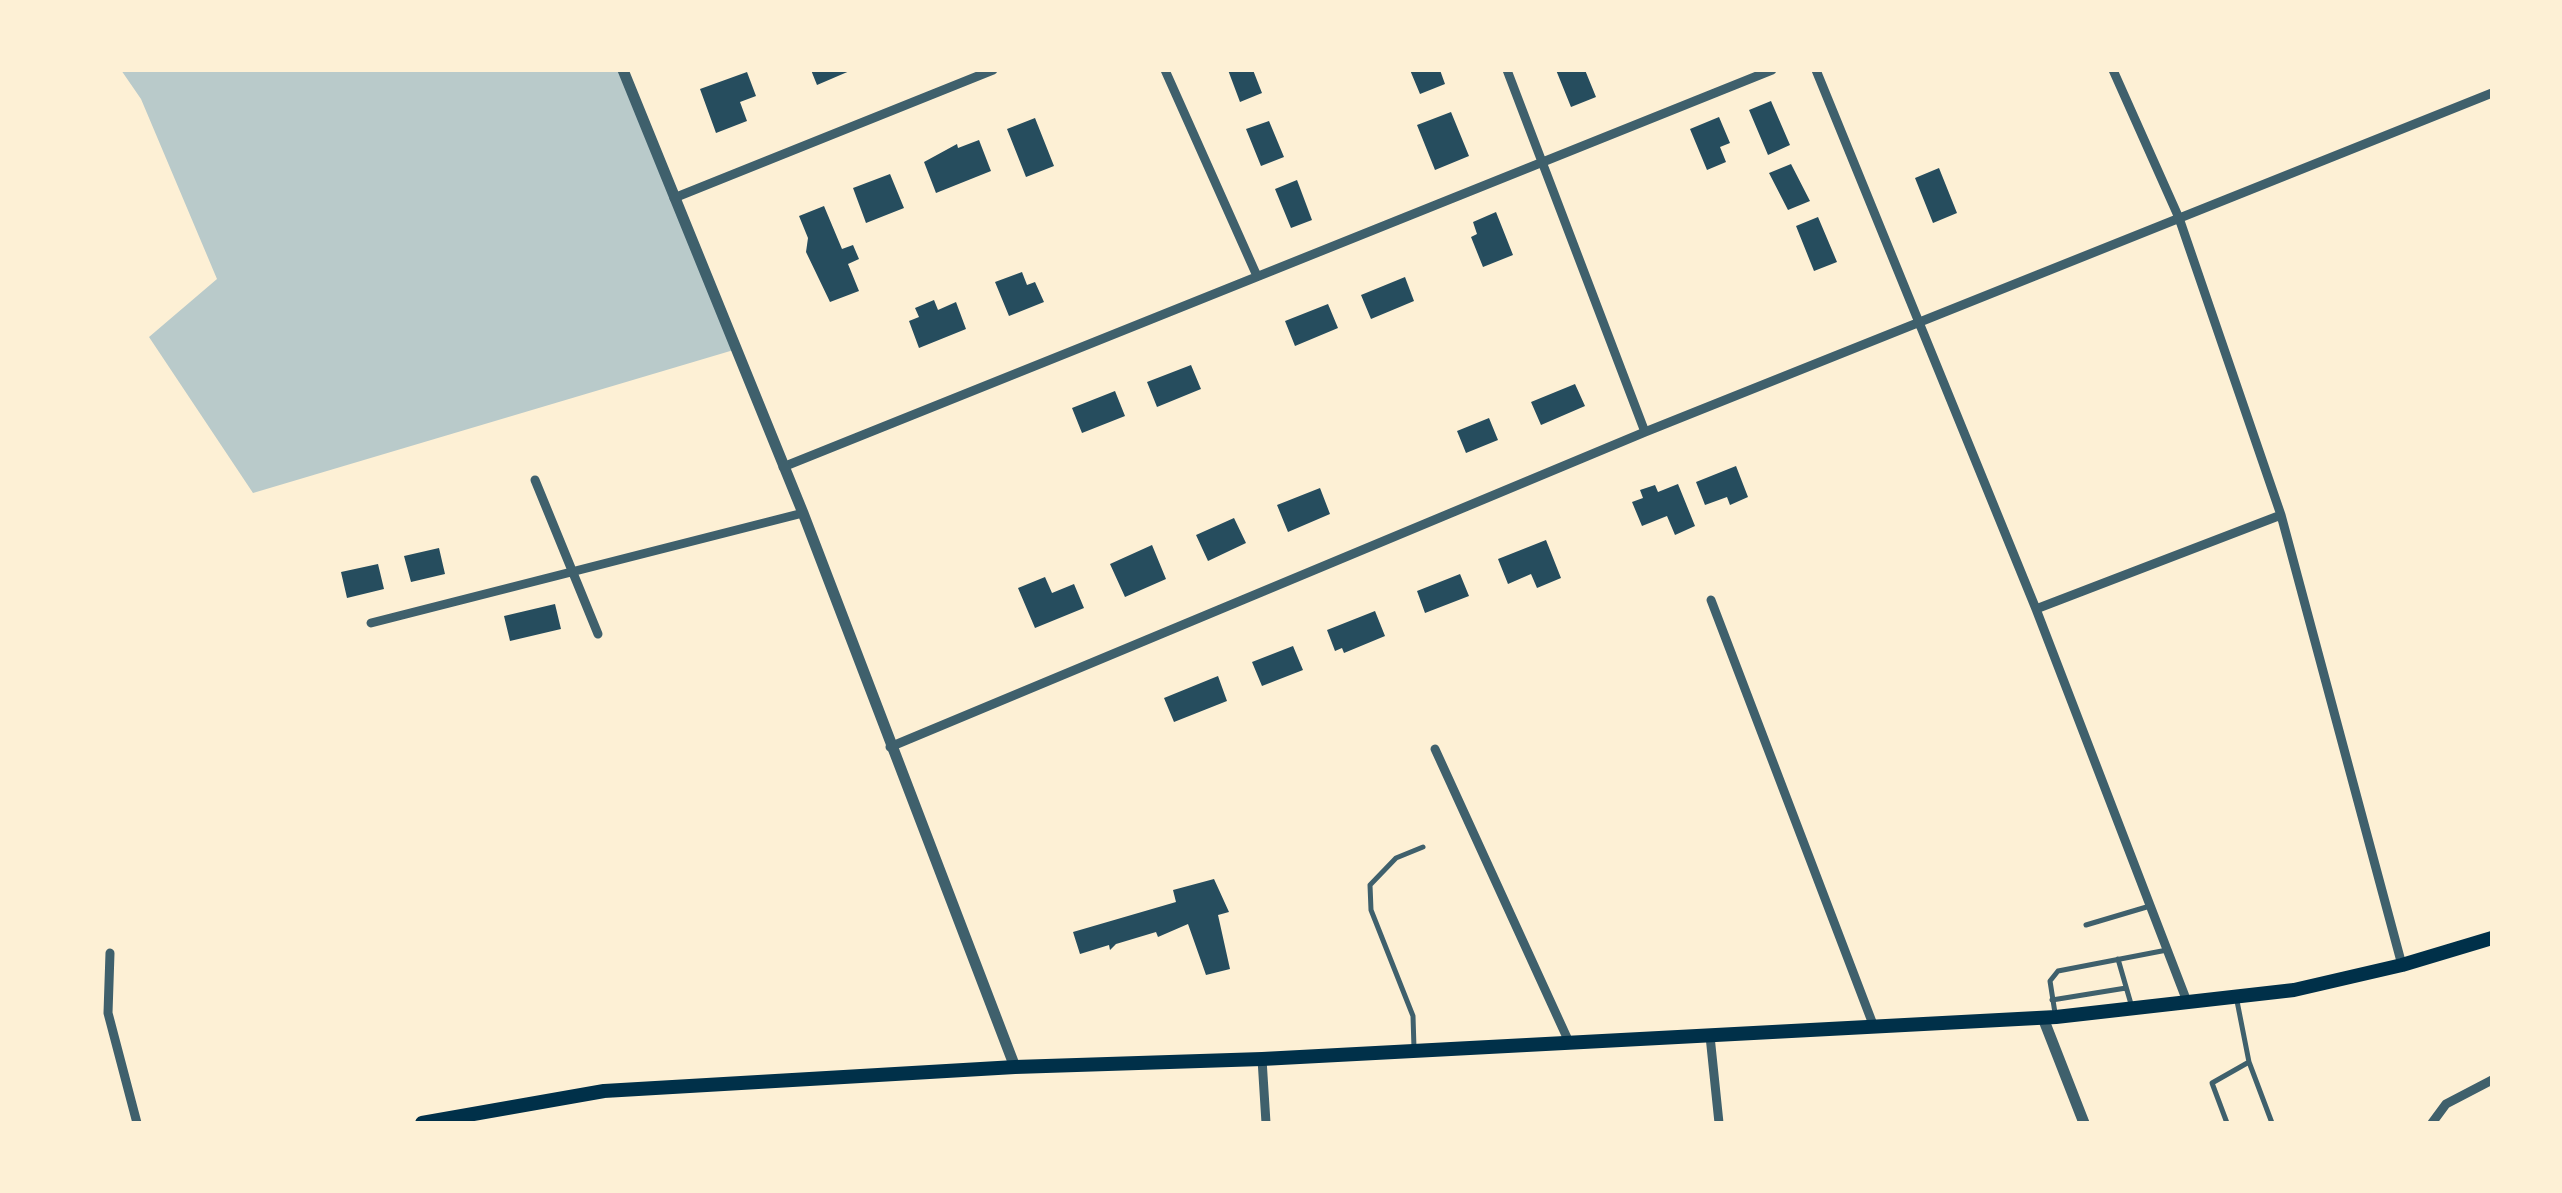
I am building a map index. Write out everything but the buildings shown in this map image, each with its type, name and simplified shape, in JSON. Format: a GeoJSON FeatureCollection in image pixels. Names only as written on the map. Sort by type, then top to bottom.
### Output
{"type":"FeatureCollection","features":[{"type":"Feature","properties":{"kind":"main road"},"geometry":{"type":"LineString","coordinates":[[422,1123],[604,1091],[1015,1067],[1262,1059],[2049,1018],[2236,998],[2402,965],[2492,938]]}},
{"type":"Feature","properties":{"kind":"street"},"geometry":{"type":"LineString","coordinates":[[623,70],[803,513],[1015,1067]]}},
{"type":"Feature","properties":{"kind":"street"},"geometry":{"type":"LineString","coordinates":[[674,198],[994,70]]}},
{"type":"Feature","properties":{"kind":"street"},"geometry":{"type":"LineString","coordinates":[[1165,70],[1256,276]]}},
{"type":"Feature","properties":{"kind":"street"},"geometry":{"type":"LineString","coordinates":[[1507,70],[1645,432]]}},
{"type":"Feature","properties":{"kind":"street"},"geometry":{"type":"LineString","coordinates":[[782,467],[1772,70]]}},
{"type":"Feature","properties":{"kind":"street"},"geometry":{"type":"LineString","coordinates":[[1816,70],[2036,609],[2188,1004]]}},
{"type":"Feature","properties":{"kind":"street"},"geometry":{"type":"LineString","coordinates":[[2113,70],[2179,218],[2281,515],[2402,965]]}},
{"type":"Feature","properties":{"kind":"street"},"geometry":{"type":"LineString","coordinates":[[890,747],[1645,432],[2492,93]]}},
{"type":"Feature","properties":{"kind":"street"},"geometry":{"type":"LineString","coordinates":[[535,480],[598,634]]}},
{"type":"Feature","properties":{"kind":"street"},"geometry":{"type":"LineString","coordinates":[[371,623],[803,513]]}},
{"type":"Feature","properties":{"kind":"street"},"geometry":{"type":"LineString","coordinates":[[2036,609],[2281,515]]}},
{"type":"Feature","properties":{"kind":"street"},"geometry":{"type":"LineString","coordinates":[[1711,600],[1874,1026]]}},
{"type":"Feature","properties":{"kind":"street"},"geometry":{"type":"LineString","coordinates":[[1435,750],[1569,1042]]}},
{"type":"Feature","properties":{"kind":"street"},"geometry":{"type":"LineString","coordinates":[[110,954],[108,1013],[137,1123]]}},
{"type":"Feature","properties":{"kind":"street"},"geometry":{"type":"LineString","coordinates":[[2049,1018],[2084,1123]]}},
{"type":"Feature","properties":{"kind":"street"},"geometry":{"type":"LineString","coordinates":[[1710,1036],[1719,1123]]}},
{"type":"Feature","properties":{"kind":"street"},"geometry":{"type":"LineString","coordinates":[[1262,1059],[1266,1123]]}},
{"type":"Feature","properties":{"kind":"street"},"geometry":{"type":"LineString","coordinates":[[2432,1123],[2446,1104],[2492,1080]]}},
{"type":"Feature","properties":{"kind":"lane"},"geometry":{"type":"LineString","coordinates":[[1414,1050],[1414,1016],[1371,910],[1370,885],[1396,858],[1422,847]]}},
{"type":"Feature","properties":{"kind":"lane"},"geometry":{"type":"LineString","coordinates":[[2086,925],[2150,906]]}},
{"type":"Feature","properties":{"kind":"lane"},"geometry":{"type":"LineString","coordinates":[[2049,1018],[2050,981],[2058,971],[2167,950]]}},
{"type":"Feature","properties":{"kind":"lane"},"geometry":{"type":"LineString","coordinates":[[2118,959],[2132,1010]]}},
{"type":"Feature","properties":{"kind":"lane"},"geometry":{"type":"LineString","coordinates":[[2052,1000],[2126,988]]}},
{"type":"Feature","properties":{"kind":"lane"},"geometry":{"type":"LineString","coordinates":[[2236,998],[2249,1062],[2272,1123]]}},
{"type":"Feature","properties":{"kind":"lane"},"geometry":{"type":"LineString","coordinates":[[2228,1123],[2212,1083],[2249,1062]]}},
{"type":"Feature","properties":{"kind":"shaded area"},"geometry":{"type":"Polygon","coordinates":[[[121,70],[623,70],[737,349],[253,493],[149,337],[217,279],[141,99],[121,70]]]}}]}
